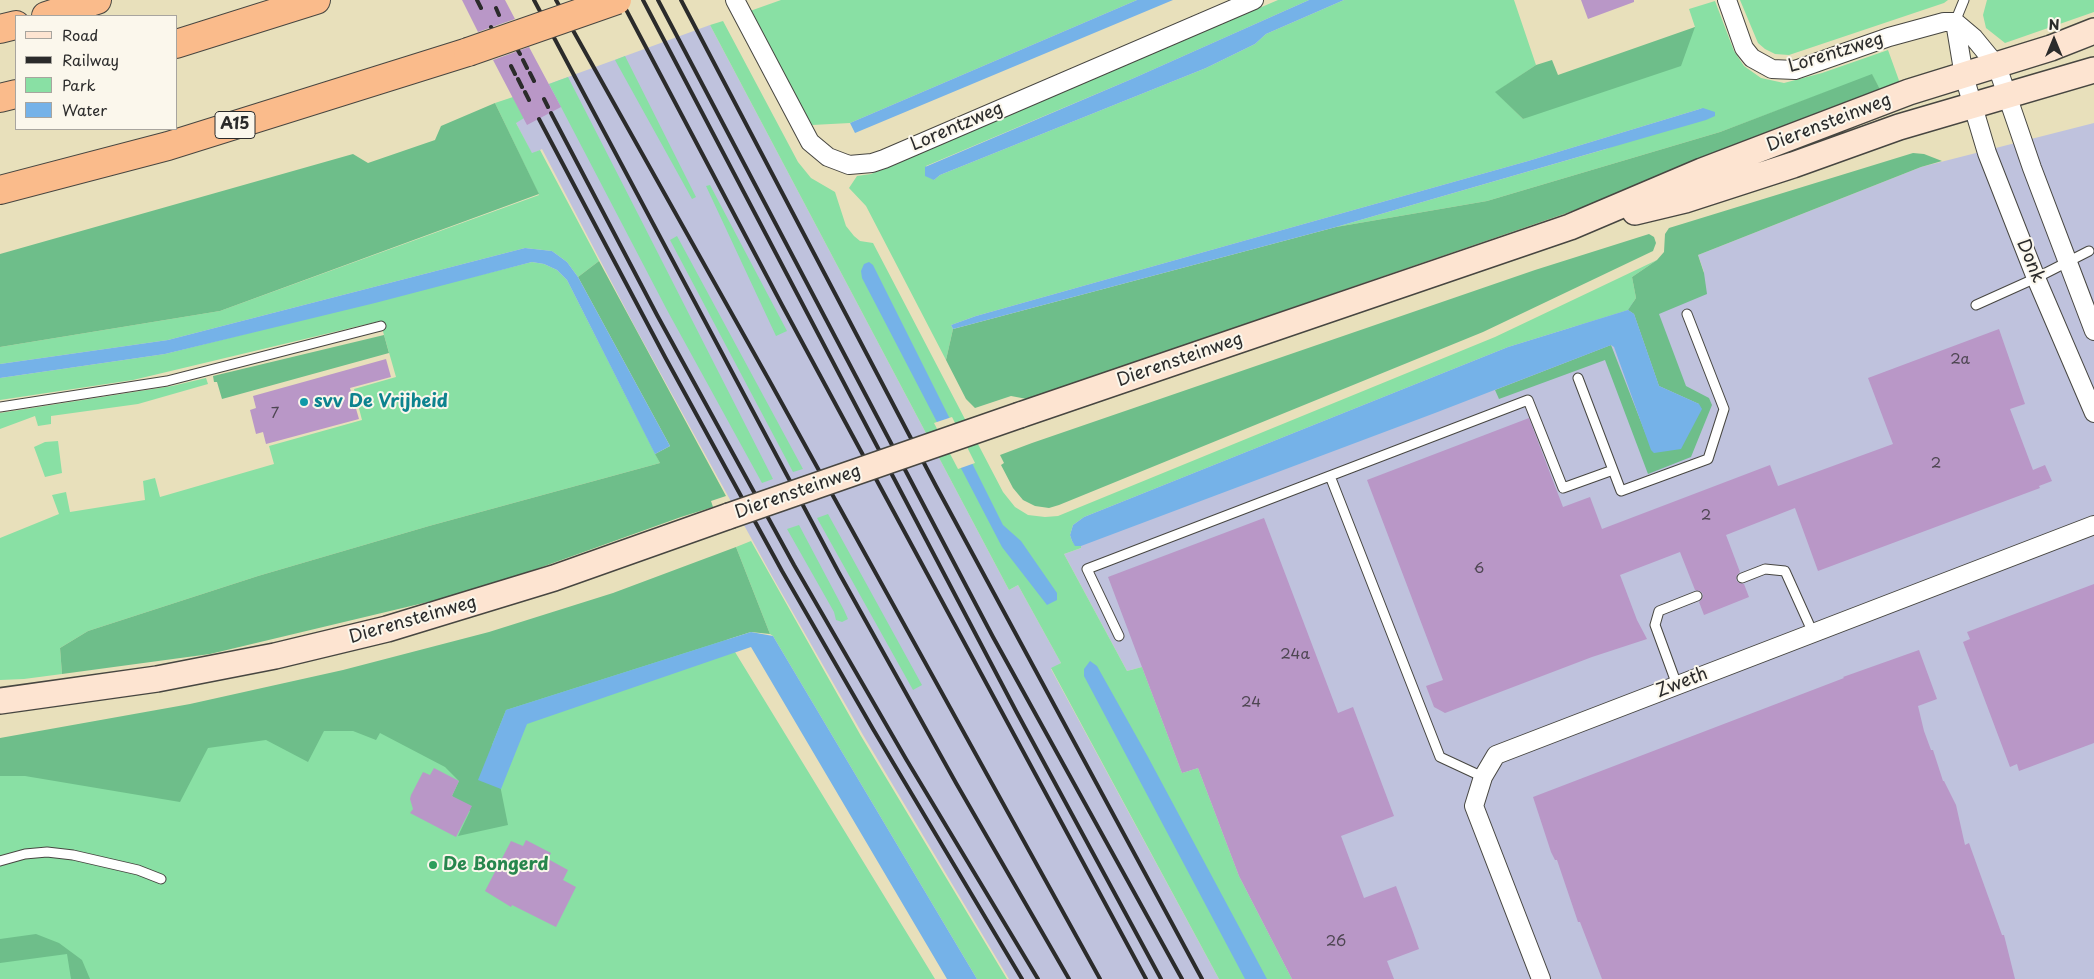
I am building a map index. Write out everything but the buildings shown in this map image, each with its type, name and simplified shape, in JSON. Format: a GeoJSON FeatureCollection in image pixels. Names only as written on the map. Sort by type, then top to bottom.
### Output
{"type":"FeatureCollection","features":[{"type":"Feature","properties":{"kind":"highway"},"geometry":{"type":"LineString","coordinates":[[49,15],[97,0]]}},
{"type":"Feature","properties":{"kind":"highway"},"geometry":{"type":"LineString","coordinates":[[178,43],[316,0]]}},
{"type":"Feature","properties":{"kind":"highway","name":"A15"},"geometry":{"type":"LineString","coordinates":[[0,190],[168,146],[468,52],[616,0]]}},
{"type":"Feature","properties":{"kind":"highway"},"geometry":{"type":"LineString","coordinates":[[0,29],[15,25]]}},
{"type":"Feature","properties":{"kind":"highway"},"geometry":{"type":"LineString","coordinates":[[0,98],[15,94]]}},
{"type":"Feature","properties":{"kind":"main road","name":"Dierensteinweg"},"geometry":{"type":"LineString","coordinates":[[3,699],[157,679],[275,656],[387,629],[554,578],[1020,415],[1570,228],[1711,168],[1909,92],[1997,66],[2094,31]]}},
{"type":"Feature","properties":{"kind":"main road","name":"Dierensteinweg"},"geometry":{"type":"LineString","coordinates":[[1570,228],[1685,200],[1793,165],[1899,127],[2094,70]]}},
{"type":"Feature","properties":{"kind":"street","name":"Lorentzweg"},"geometry":{"type":"LineString","coordinates":[[735,0],[810,142],[828,157],[849,165],[872,163],[884,159],[1254,0]]}},
{"type":"Feature","properties":{"kind":"street","name":"Lorentzweg"},"geometry":{"type":"LineString","coordinates":[[1726,0],[1744,48],[1752,58],[1772,69],[1796,70],[1929,26],[1944,22],[1955,22]]}},
{"type":"Feature","properties":{"kind":"street"},"geometry":{"type":"LineString","coordinates":[[1955,22],[1974,38],[1997,66]]}},
{"type":"Feature","properties":{"kind":"street"},"geometry":{"type":"LineString","coordinates":[[1955,22],[1964,76]]}},
{"type":"Feature","properties":{"kind":"street","name":"Donk"},"geometry":{"type":"LineString","coordinates":[[1997,66],[2067,262],[2094,331]]}},
{"type":"Feature","properties":{"kind":"street","name":"Donk"},"geometry":{"type":"LineString","coordinates":[[1964,76],[1987,153],[2036,278],[2094,413]]}},
{"type":"Feature","properties":{"kind":"street","name":"Zweth"},"geometry":{"type":"LineString","coordinates":[[1541,979],[1474,806],[1483,777],[1496,755],[2094,525]]}},
{"type":"Feature","properties":{"kind":"lane"},"geometry":{"type":"LineString","coordinates":[[1955,22],[1964,0]]}},
{"type":"Feature","properties":{"kind":"lane"},"geometry":{"type":"LineString","coordinates":[[1976,305],[2036,278],[2089,251]]}},
{"type":"Feature","properties":{"kind":"lane"},"geometry":{"type":"LineString","coordinates":[[1578,378],[1621,491],[1708,459],[1724,410],[1687,314]]}},
{"type":"Feature","properties":{"kind":"lane"},"geometry":{"type":"LineString","coordinates":[[0,407],[167,381],[381,326]]}},
{"type":"Feature","properties":{"kind":"lane"},"geometry":{"type":"LineString","coordinates":[[1119,636],[1087,569],[1528,400],[1563,488],[1613,470]]}},
{"type":"Feature","properties":{"kind":"lane"},"geometry":{"type":"LineString","coordinates":[[1330,476],[1440,757],[1483,777]]}},
{"type":"Feature","properties":{"kind":"lane"},"geometry":{"type":"LineString","coordinates":[[1742,578],[1765,569],[1785,570],[1813,632]]}},
{"type":"Feature","properties":{"kind":"lane"},"geometry":{"type":"LineString","coordinates":[[1677,685],[1655,625],[1659,611],[1697,596]]}},
{"type":"Feature","properties":{"kind":"lane"},"geometry":{"type":"LineString","coordinates":[[0,861],[25,854],[47,852],[73,855],[138,870],[161,879]]}},
{"type":"Feature","properties":{"kind":"shaded area"},"geometry":{"type":"Polygon","coordinates":[[[710,25],[1009,590],[1018,585],[1061,663],[1051,669],[1219,979],[1009,979],[863,735],[772,576],[635,327],[542,149],[532,154],[516,123],[513,97],[710,25]]]}},
{"type":"Feature","properties":{"kind":"shaded area"},"geometry":{"type":"Polygon","coordinates":[[[2094,123],[2094,979],[1292,979],[1239,876],[1198,768],[1182,773],[1142,667],[1127,671],[1064,554],[1081,548],[1080,536],[1704,272],[1698,255],[1921,167],[2094,123]]]}},
{"type":"Feature","properties":{"kind":"green space"},"geometry":{"type":"Polygon","coordinates":[[[781,0],[1137,0],[850,123],[812,125],[750,11],[781,0]]]}},
{"type":"Feature","properties":{"kind":"green space"},"geometry":{"type":"Polygon","coordinates":[[[1278,0],[1309,0],[1134,78],[926,166],[934,180],[940,175],[1206,68],[1255,44],[1266,34],[1344,0],[1514,0],[1536,65],[1496,92],[1523,119],[1695,27],[1689,9],[1715,1],[1734,51],[1744,66],[1761,78],[1784,83],[1822,73],[1888,50],[1901,86],[1883,95],[1872,75],[1720,132],[1487,201],[1336,227],[1606,149],[1703,108],[1528,161],[976,316],[951,325],[953,329],[946,360],[866,206],[849,188],[857,176],[871,174],[1278,0]]]}},
{"type":"Feature","properties":{"kind":"green space"},"geometry":{"type":"Polygon","coordinates":[[[1740,0],[1948,0],[1944,3],[1789,55],[1775,54],[1758,43],[1740,0]]]}},
{"type":"Feature","properties":{"kind":"green space"},"geometry":{"type":"Polygon","coordinates":[[[1987,0],[2094,0],[2094,12],[2005,43],[1986,28],[1983,15],[1987,0]]]}},
{"type":"Feature","properties":{"kind":"green space"},"geometry":{"type":"Polygon","coordinates":[[[723,21],[798,162],[811,178],[835,192],[846,226],[854,236],[860,241],[873,243],[1003,492],[1015,507],[1028,515],[1058,516],[1495,337],[1657,260],[1632,277],[1636,298],[1628,310],[1508,347],[1084,517],[1073,525],[1070,535],[1072,541],[1075,545],[1081,546],[1081,548],[1064,554],[1127,671],[1142,667],[1182,773],[1198,768],[1239,876],[1292,979],[1219,979],[1051,668],[1061,663],[1018,585],[1009,590],[710,25],[723,21]]]}},
{"type":"Feature","properties":{"kind":"green space"},"geometry":{"type":"Polygon","coordinates":[[[1695,27],[1681,66],[1523,119],[1495,92],[1536,65],[1552,60],[1558,75],[1695,27]]]}},
{"type":"Feature","properties":{"kind":"green space"},"geometry":{"type":"Polygon","coordinates":[[[625,56],[696,197],[692,199],[615,60],[625,56]]]}},
{"type":"Feature","properties":{"kind":"green space"},"geometry":{"type":"Polygon","coordinates":[[[1872,74],[1883,95],[1564,214],[1027,399],[1011,396],[975,408],[966,399],[946,360],[953,329],[1336,227],[1487,201],[1720,132],[1872,74]]]}},
{"type":"Feature","properties":{"kind":"green space"},"geometry":{"type":"Polygon","coordinates":[[[568,77],[773,479],[762,483],[667,310],[549,84],[568,77]]]}},
{"type":"Feature","properties":{"kind":"green space"},"geometry":{"type":"Polygon","coordinates":[[[513,97],[524,118],[516,123],[532,153],[540,150],[599,261],[578,277],[567,262],[552,251],[525,248],[168,340],[0,364],[0,347],[220,311],[539,195],[495,103],[513,97]]]}},
{"type":"Feature","properties":{"kind":"green space"},"geometry":{"type":"Polygon","coordinates":[[[495,103],[539,194],[220,311],[0,347],[0,254],[353,154],[368,163],[435,140],[441,126],[495,103]]]}},
{"type":"Feature","properties":{"kind":"green space"},"geometry":{"type":"Polygon","coordinates":[[[1913,153],[1924,154],[1942,161],[1921,167],[1698,255],[1704,273],[1707,294],[1659,314],[1686,386],[1709,398],[1712,405],[1691,457],[1648,474],[1605,360],[1499,399],[1495,390],[1611,345],[1652,450],[1699,404],[1659,386],[1634,314],[1628,310],[1636,298],[1632,277],[1657,260],[1664,252],[1665,234],[1669,228],[1913,153]]]}},
{"type":"Feature","properties":{"kind":"green space"},"geometry":{"type":"Polygon","coordinates":[[[710,185],[787,331],[776,336],[706,186],[710,185]]]}},
{"type":"Feature","properties":{"kind":"green space"},"geometry":{"type":"Polygon","coordinates":[[[1649,234],[1654,237],[1656,243],[1653,251],[1483,332],[1059,505],[1049,508],[1035,506],[1023,500],[1013,488],[1001,465],[1004,463],[1000,455],[1032,443],[1535,270],[1649,234]]]}},
{"type":"Feature","properties":{"kind":"green space"},"geometry":{"type":"Polygon","coordinates":[[[677,236],[803,469],[793,472],[670,240],[677,236]]]}},
{"type":"Feature","properties":{"kind":"green space"},"geometry":{"type":"Polygon","coordinates":[[[599,261],[726,496],[711,501],[713,507],[478,590],[210,654],[62,674],[60,648],[88,631],[258,576],[429,526],[660,463],[655,454],[670,446],[578,277],[599,261]]]}},
{"type":"Feature","properties":{"kind":"green space"},"geometry":{"type":"Polygon","coordinates":[[[532,262],[544,264],[557,270],[567,280],[660,463],[429,526],[258,576],[88,631],[60,648],[62,674],[0,680],[0,538],[59,514],[52,495],[66,492],[70,512],[145,500],[143,481],[155,478],[160,497],[274,464],[269,446],[362,420],[354,389],[396,377],[380,321],[133,380],[0,400],[0,378],[165,354],[532,262]]]}},
{"type":"Feature","properties":{"kind":"green space"},"geometry":{"type":"Polygon","coordinates":[[[384,335],[389,353],[222,399],[217,382],[214,382],[213,376],[384,335]]]}},
{"type":"Feature","properties":{"kind":"green space"},"geometry":{"type":"Polygon","coordinates":[[[206,378],[208,384],[138,404],[51,416],[51,424],[38,426],[35,416],[0,429],[0,413],[172,386],[206,378]]]}},
{"type":"Feature","properties":{"kind":"green space"},"geometry":{"type":"Polygon","coordinates":[[[58,441],[62,473],[45,477],[34,447],[45,442],[58,441]]]}},
{"type":"Feature","properties":{"kind":"green space"},"geometry":{"type":"Polygon","coordinates":[[[828,514],[922,685],[913,690],[817,518],[828,514]]]}},
{"type":"Feature","properties":{"kind":"green space"},"geometry":{"type":"Polygon","coordinates":[[[799,525],[848,619],[842,622],[836,620],[834,612],[787,529],[799,525]]]}},
{"type":"Feature","properties":{"kind":"green space"},"geometry":{"type":"Polygon","coordinates":[[[751,541],[861,736],[1007,979],[977,979],[773,636],[770,634],[736,547],[751,541]]]}},
{"type":"Feature","properties":{"kind":"green space"},"geometry":{"type":"Polygon","coordinates":[[[736,547],[770,634],[751,632],[506,710],[492,745],[508,825],[458,836],[470,811],[452,796],[459,781],[445,767],[380,733],[376,740],[353,731],[324,731],[308,762],[266,740],[208,748],[180,802],[25,776],[0,776],[0,738],[190,704],[343,670],[489,632],[613,593],[736,547]]]}},
{"type":"Feature","properties":{"kind":"green space","name":"De Bongerd"},"geometry":{"type":"Polygon","coordinates":[[[702,598],[935,979],[0,979],[0,751],[702,598]]]}},
{"type":"Feature","properties":{"kind":"green space"},"geometry":{"type":"Polygon","coordinates":[[[36,934],[59,943],[82,960],[90,979],[71,979],[67,954],[0,963],[0,939],[36,934]]]}},
{"type":"Feature","properties":{"kind":"water"},"geometry":{"type":"Polygon","coordinates":[[[1137,0],[1173,0],[855,133],[850,123],[1137,0]]]}},
{"type":"Feature","properties":{"kind":"water"},"geometry":{"type":"Polygon","coordinates":[[[1309,0],[1344,0],[1266,34],[1255,44],[1206,68],[940,175],[934,180],[925,176],[925,167],[1134,78],[1309,0]]]}},
{"type":"Feature","properties":{"kind":"water"},"geometry":{"type":"Polygon","coordinates":[[[1703,108],[1715,112],[1715,116],[1336,227],[953,329],[951,325],[976,316],[1528,161],[1703,108]]]}},
{"type":"Feature","properties":{"kind":"water"},"geometry":{"type":"Polygon","coordinates":[[[525,248],[552,251],[567,262],[578,277],[670,446],[655,454],[567,280],[557,270],[544,264],[532,262],[375,303],[165,354],[0,378],[0,364],[168,340],[525,248]]]}},
{"type":"Feature","properties":{"kind":"water"},"geometry":{"type":"Polygon","coordinates":[[[869,262],[873,265],[1003,525],[1021,541],[1057,593],[1057,600],[1047,605],[1002,547],[862,278],[861,271],[864,264],[869,262]]]}},
{"type":"Feature","properties":{"kind":"water"},"geometry":{"type":"Polygon","coordinates":[[[1628,310],[1634,314],[1659,386],[1699,404],[1702,409],[1681,449],[1654,453],[1651,450],[1614,347],[1611,345],[1081,546],[1075,546],[1072,541],[1070,535],[1073,525],[1084,517],[1508,347],[1628,310]]]}},
{"type":"Feature","properties":{"kind":"water"},"geometry":{"type":"Polygon","coordinates":[[[751,632],[773,636],[977,979],[947,979],[751,647],[527,724],[501,789],[478,780],[506,710],[751,632]]]}},
{"type":"Feature","properties":{"kind":"water"},"geometry":{"type":"Polygon","coordinates":[[[1090,661],[1097,666],[1148,757],[1267,979],[1245,979],[1084,676],[1084,669],[1090,661]]]}},
{"type":"Feature","properties":{"kind":"pier"},"geometry":{"type":"Polygon","coordinates":[[[952,417],[975,463],[958,469],[934,423],[952,417]]]}},
{"type":"Feature","properties":{"kind":"railway"},"geometry":{"type":"LineString","coordinates":[[477,0],[481,8]]}},
{"type":"Feature","properties":{"kind":"railway"},"geometry":{"type":"LineString","coordinates":[[534,0],[839,573],[956,783],[1069,979]]}},
{"type":"Feature","properties":{"kind":"railway"},"geometry":{"type":"LineString","coordinates":[[556,0],[769,380],[1100,979]]}},
{"type":"Feature","properties":{"kind":"railway"},"geometry":{"type":"LineString","coordinates":[[621,0],[782,305],[1146,979]]}},
{"type":"Feature","properties":{"kind":"railway"},"geometry":{"type":"LineString","coordinates":[[643,0],[1016,711],[1161,979]]}},
{"type":"Feature","properties":{"kind":"railway"},"geometry":{"type":"LineString","coordinates":[[658,0],[993,637],[1182,979]]}},
{"type":"Feature","properties":{"kind":"railway"},"geometry":{"type":"LineString","coordinates":[[681,0],[936,486],[1202,979]]}},
{"type":"Feature","properties":{"kind":"railway"},"geometry":{"type":"LineString","coordinates":[[496,8],[499,15]]}},
{"type":"Feature","properties":{"kind":"railway"},"geometry":{"type":"LineString","coordinates":[[491,27],[495,34]]}},
{"type":"Feature","properties":{"kind":"railway"},"geometry":{"type":"LineString","coordinates":[[509,34],[513,41]]}},
{"type":"Feature","properties":{"kind":"railway"},"geometry":{"type":"LineString","coordinates":[[498,40],[501,47]]}},
{"type":"Feature","properties":{"kind":"railway"},"geometry":{"type":"LineString","coordinates":[[516,47],[520,54]]}},
{"type":"Feature","properties":{"kind":"railway"},"geometry":{"type":"LineString","coordinates":[[523,60],[527,68]]}},
{"type":"Feature","properties":{"kind":"railway"},"geometry":{"type":"LineString","coordinates":[[511,66],[515,74]]}},
{"type":"Feature","properties":{"kind":"railway"},"geometry":{"type":"LineString","coordinates":[[530,73],[534,81]]}},
{"type":"Feature","properties":{"kind":"railway"},"geometry":{"type":"LineString","coordinates":[[518,79],[522,87]]}},
{"type":"Feature","properties":{"kind":"railway"},"geometry":{"type":"LineString","coordinates":[[525,92],[529,100]]}},
{"type":"Feature","properties":{"kind":"railway"},"geometry":{"type":"LineString","coordinates":[[544,99],[548,107]]}},
{"type":"Feature","properties":{"kind":"railway"},"geometry":{"type":"LineString","coordinates":[[551,113],[657,315],[794,565],[906,759],[1038,979]]}},
{"type":"Feature","properties":{"kind":"railway"},"geometry":{"type":"LineString","coordinates":[[539,119],[665,357],[782,571],[873,729],[1022,979]]}},
{"type":"Feature","properties":{"kind":"place","name":"svv De Vrijheid"},"geometry":{"type":"Point","coordinates":[304,402]}},
{"type":"Feature","properties":{"kind":"place","name":"De Bongerd"},"geometry":{"type":"Point","coordinates":[433,865]}}]}
